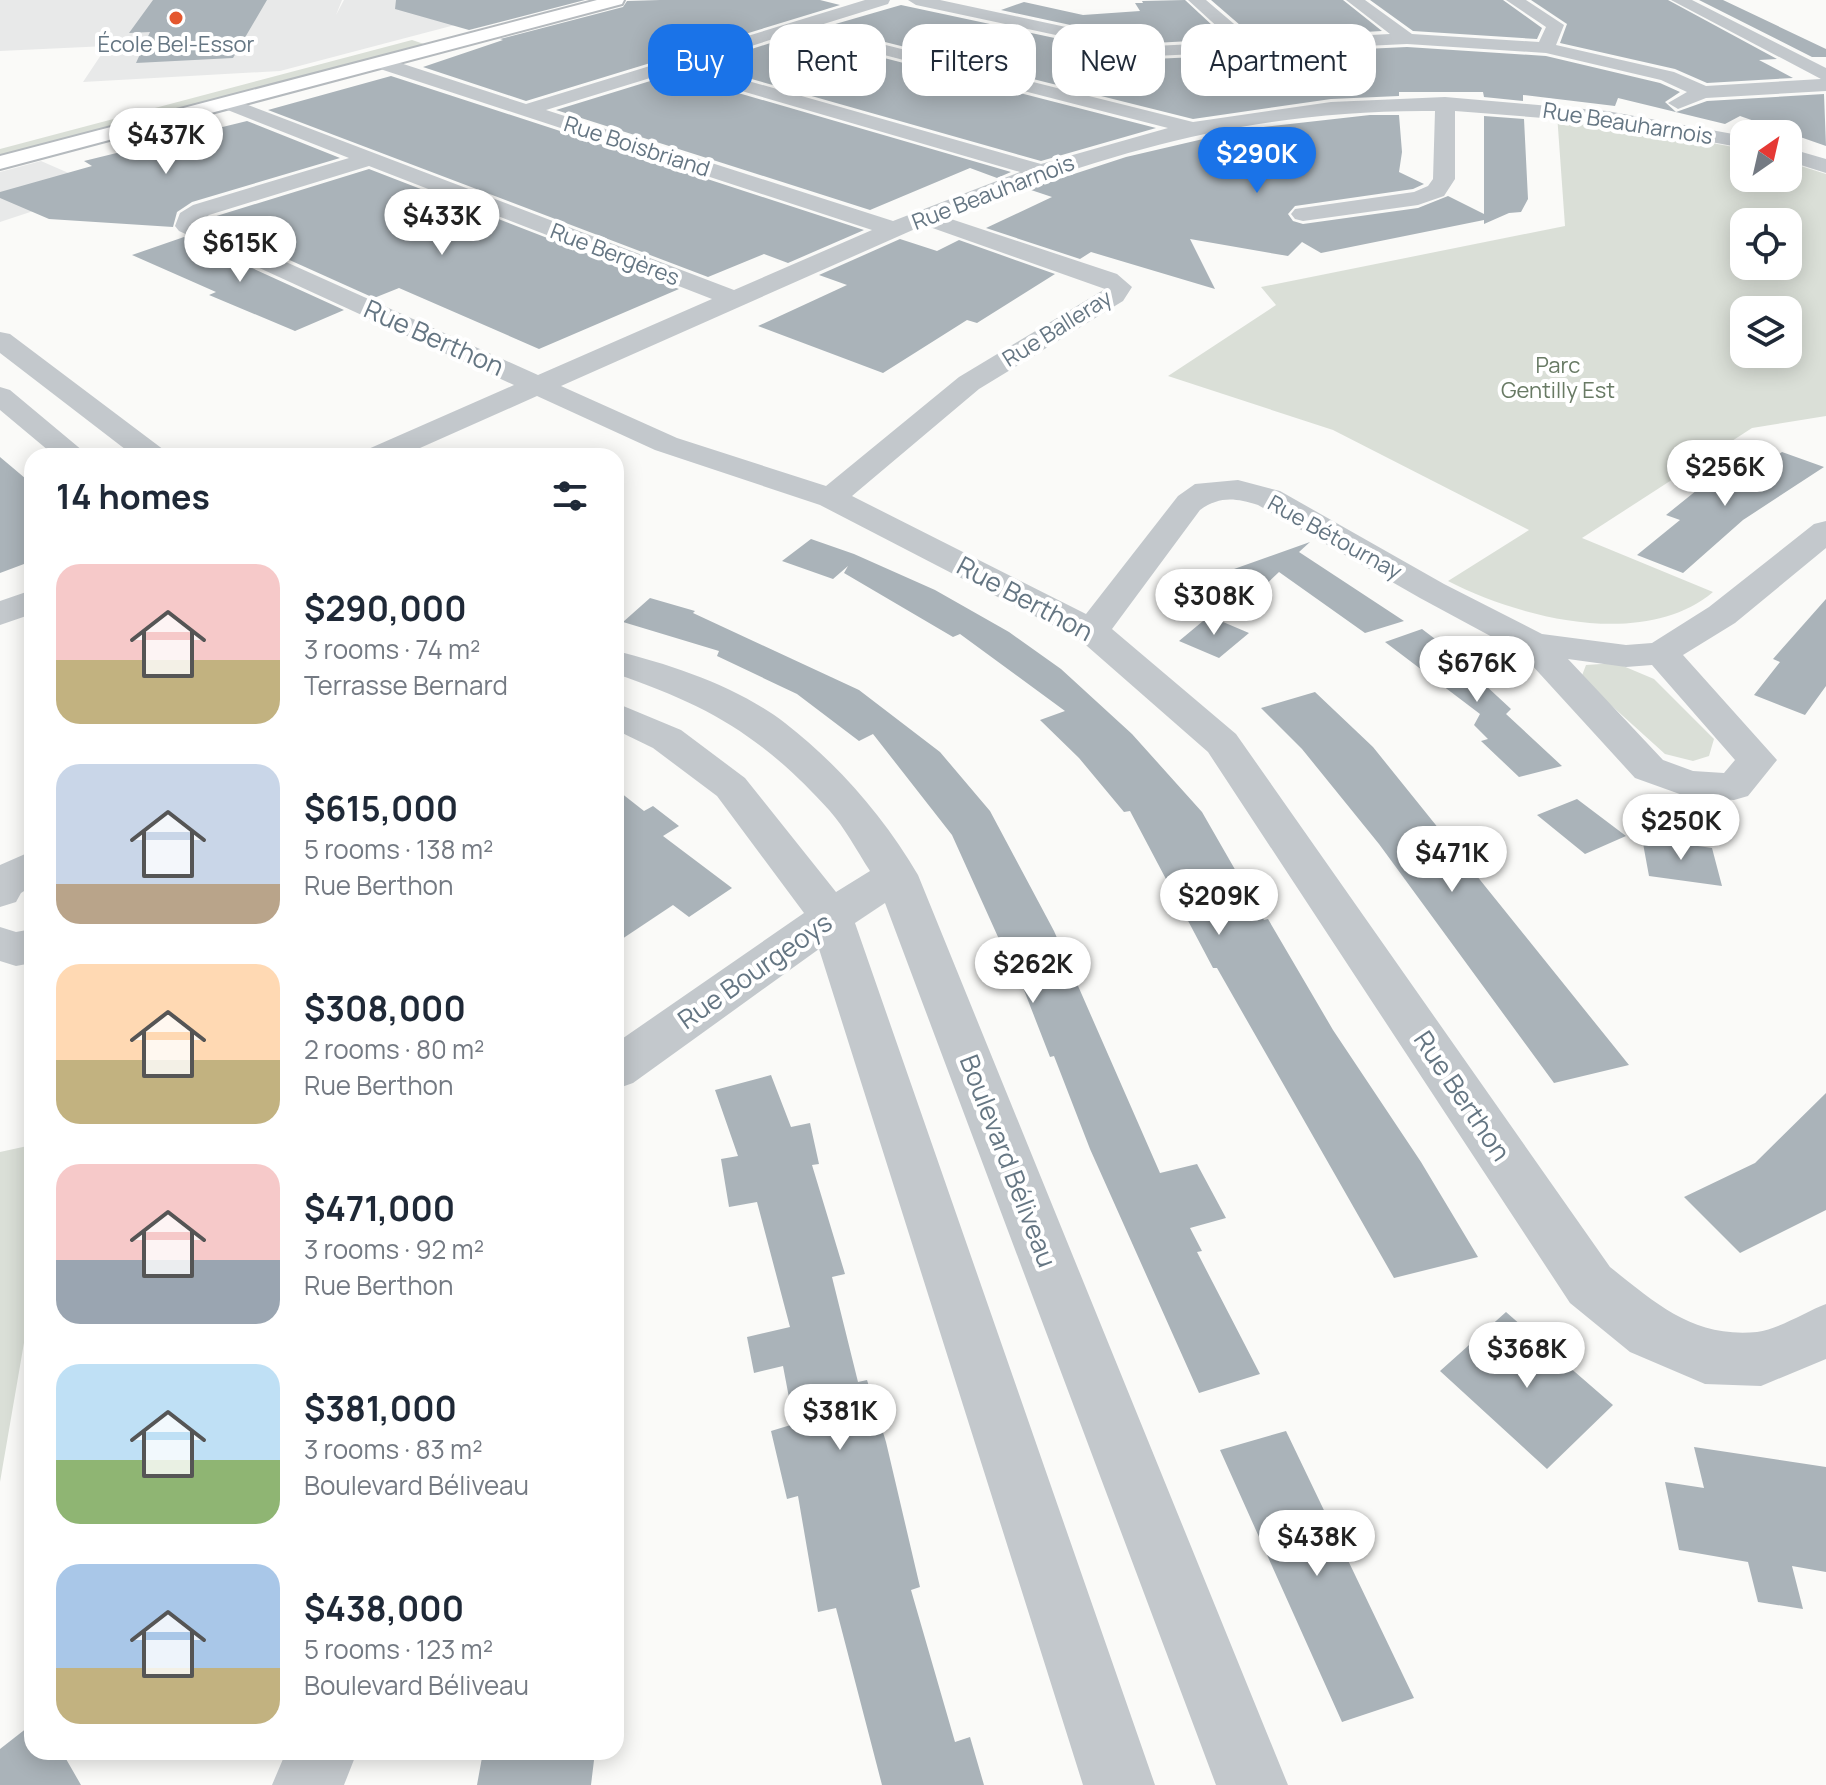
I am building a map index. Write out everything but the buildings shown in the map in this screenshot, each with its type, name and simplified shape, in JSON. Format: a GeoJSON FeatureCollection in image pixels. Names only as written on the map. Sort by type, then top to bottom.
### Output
{"type":"FeatureCollection","features":[{"type":"Feature","properties":{"kind":"main road"},"geometry":{"type":"LineString","coordinates":[[0,143],[550,0]]}},
{"type":"Feature","properties":{"kind":"main road"},"geometry":{"type":"LineString","coordinates":[[0,163],[616,0]]}},
{"type":"Feature","properties":{"kind":"street"},"geometry":{"type":"LineString","coordinates":[[805,24],[882,0]]}},
{"type":"Feature","properties":{"kind":"street"},"geometry":{"type":"LineString","coordinates":[[916,0],[1154,51],[1181,50]]}},
{"type":"Feature","properties":{"kind":"street"},"geometry":{"type":"LineString","coordinates":[[1196,0],[1224,24]]}},
{"type":"Feature","properties":{"kind":"street"},"geometry":{"type":"LineString","coordinates":[[1354,0],[1407,39]]}},
{"type":"Feature","properties":{"kind":"street"},"geometry":{"type":"LineString","coordinates":[[1514,0],[1555,25],[1546,48]]}},
{"type":"Feature","properties":{"kind":"street"},"geometry":{"type":"LineString","coordinates":[[1679,0],[1826,75]]}},
{"type":"Feature","properties":{"kind":"street"},"geometry":{"type":"LineString","coordinates":[[1376,40],[1407,39],[1546,48],[1667,76],[1703,92]]}},
{"type":"Feature","properties":{"kind":"street"},"geometry":{"type":"LineString","coordinates":[[886,50],[1194,128]]}},
{"type":"Feature","properties":{"kind":"street","name":"Rue Boisbriand"},"geometry":{"type":"LineString","coordinates":[[381,63],[893,229]]}},
{"type":"Feature","properties":{"kind":"street"},"geometry":{"type":"LineString","coordinates":[[526,110],[648,73]]}},
{"type":"Feature","properties":{"kind":"street"},"geometry":{"type":"LineString","coordinates":[[1655,123],[1674,105],[1703,92],[1826,85]]}},
{"type":"Feature","properties":{"kind":"street"},"geometry":{"type":"LineString","coordinates":[[753,88],[1037,170]]}},
{"type":"Feature","properties":{"kind":"street","name":"Rue Bergères"},"geometry":{"type":"LineString","coordinates":[[227,103],[734,299]]}},
{"type":"Feature","properties":{"kind":"street"},"geometry":{"type":"LineString","coordinates":[[1303,214],[1418,198],[1436,191],[1444,179],[1445,103]]}},
{"type":"Feature","properties":{"kind":"street","name":"Rue Beauharnois"},"geometry":{"type":"LineString","coordinates":[[396,448],[893,229],[1037,170],[1194,128],[1315,110],[1445,103],[1557,110],[1655,123],[1730,139]]}},
{"type":"Feature","properties":{"kind":"street"},"geometry":{"type":"LineString","coordinates":[[1802,158],[1826,166]]}},
{"type":"Feature","properties":{"kind":"street","name":"Rue Berthon"},"geometry":{"type":"LineString","coordinates":[[368,159],[201,210],[188,218],[187,226],[666,444],[831,498],[1092,631],[1222,743],[1590,1285],[1650,1333],[1705,1357],[1761,1359],[1826,1331]]}},
{"type":"Feature","properties":{"kind":"street","name":"Rue Balleray"},"geometry":{"type":"LineString","coordinates":[[831,498],[969,383],[1114,296],[1119,287],[1108,279],[923,217]]}},
{"type":"Feature","properties":{"kind":"street"},"geometry":{"type":"LineString","coordinates":[[0,340],[142,448]]}},
{"type":"Feature","properties":{"kind":"street"},"geometry":{"type":"LineString","coordinates":[[0,396],[64,448]]}},
{"type":"Feature","properties":{"kind":"street"},"geometry":{"type":"LineString","coordinates":[[0,429],[80,401]]}},
{"type":"Feature","properties":{"kind":"street","name":"Rue Bétournay"},"geometry":{"type":"LineString","coordinates":[[1092,631],[1189,503],[1206,491],[1238,489],[1269,498],[1432,591],[1533,644],[1649,769],[1688,784],[1734,787],[1757,760],[1661,653]]}},
{"type":"Feature","properties":{"kind":"street","name":"Rue Bétournay"},"geometry":{"type":"LineString","coordinates":[[1533,644],[1626,656],[1661,653],[1722,615],[1826,531]]}},
{"type":"Feature","properties":{"kind":"street"},"geometry":{"type":"LineString","coordinates":[[0,614],[24,604]]}},
{"type":"Feature","properties":{"kind":"street","name":"Boulevard Béliveau"},"geometry":{"type":"LineString","coordinates":[[624,665],[673,681],[723,703],[770,731],[845,802],[896,875],[1252,1785]]}},
{"type":"Feature","properties":{"kind":"street"},"geometry":{"type":"LineString","coordinates":[[624,719],[667,739],[731,787],[831,917],[1119,1785]]}},
{"type":"Feature","properties":{"kind":"street"},"geometry":{"type":"LineString","coordinates":[[0,891],[6,882],[24,871]]}},
{"type":"Feature","properties":{"kind":"street","name":"Rue Bourgeoys"},"geometry":{"type":"LineString","coordinates":[[624,1063],[831,917],[896,875]]}},
{"type":"Feature","properties":{"kind":"street"},"geometry":{"type":"LineString","coordinates":[[0,944],[16,949],[24,948]]}},
{"type":"Feature","properties":{"kind":"street"},"geometry":{"type":"LineString","coordinates":[[308,1785],[319,1760]]}},
{"type":"Feature","properties":{"kind":"shaded area"},"geometry":{"type":"Polygon","coordinates":[[[0,0],[342,0],[336,15],[344,0],[550,0],[280,71],[83,82],[107,46],[0,51],[0,0]]]}},
{"type":"Feature","properties":{"kind":"shaded area"},"geometry":{"type":"Polygon","coordinates":[[[41,161],[103,188],[0,222],[0,172],[41,161]]]}},
{"type":"Feature","properties":{"kind":"green space"},"geometry":{"type":"Polygon","coordinates":[[[412,40],[424,44],[0,157],[0,149],[412,40]]]}},
{"type":"Feature","properties":{"kind":"green space","name":"Parc Gentilly Est"},"geometry":{"type":"Polygon","coordinates":[[[1557,114],[1730,146],[1730,192],[1802,192],[1802,166],[1826,174],[1826,416],[1752,428],[1582,538],[1713,592],[1685,610],[1653,620],[1618,624],[1545,616],[1510,606],[1448,581],[1529,530],[1333,430],[1168,376],[1276,305],[1261,287],[1565,226],[1557,114]]]}},
{"type":"Feature","properties":{"kind":"green space"},"geometry":{"type":"Polygon","coordinates":[[[1616,663],[1654,679],[1714,739],[1709,756],[1693,761],[1665,754],[1581,678],[1586,665],[1616,663]]]}},
{"type":"Feature","properties":{"kind":"green space"},"geometry":{"type":"Polygon","coordinates":[[[24,1147],[24,1343],[0,1482],[0,1152],[24,1147]]]}},
{"type":"Feature","properties":{"kind":"place","name":"École Bel-Essor"},"geometry":{"type":"Point","coordinates":[176,18]}}]}
